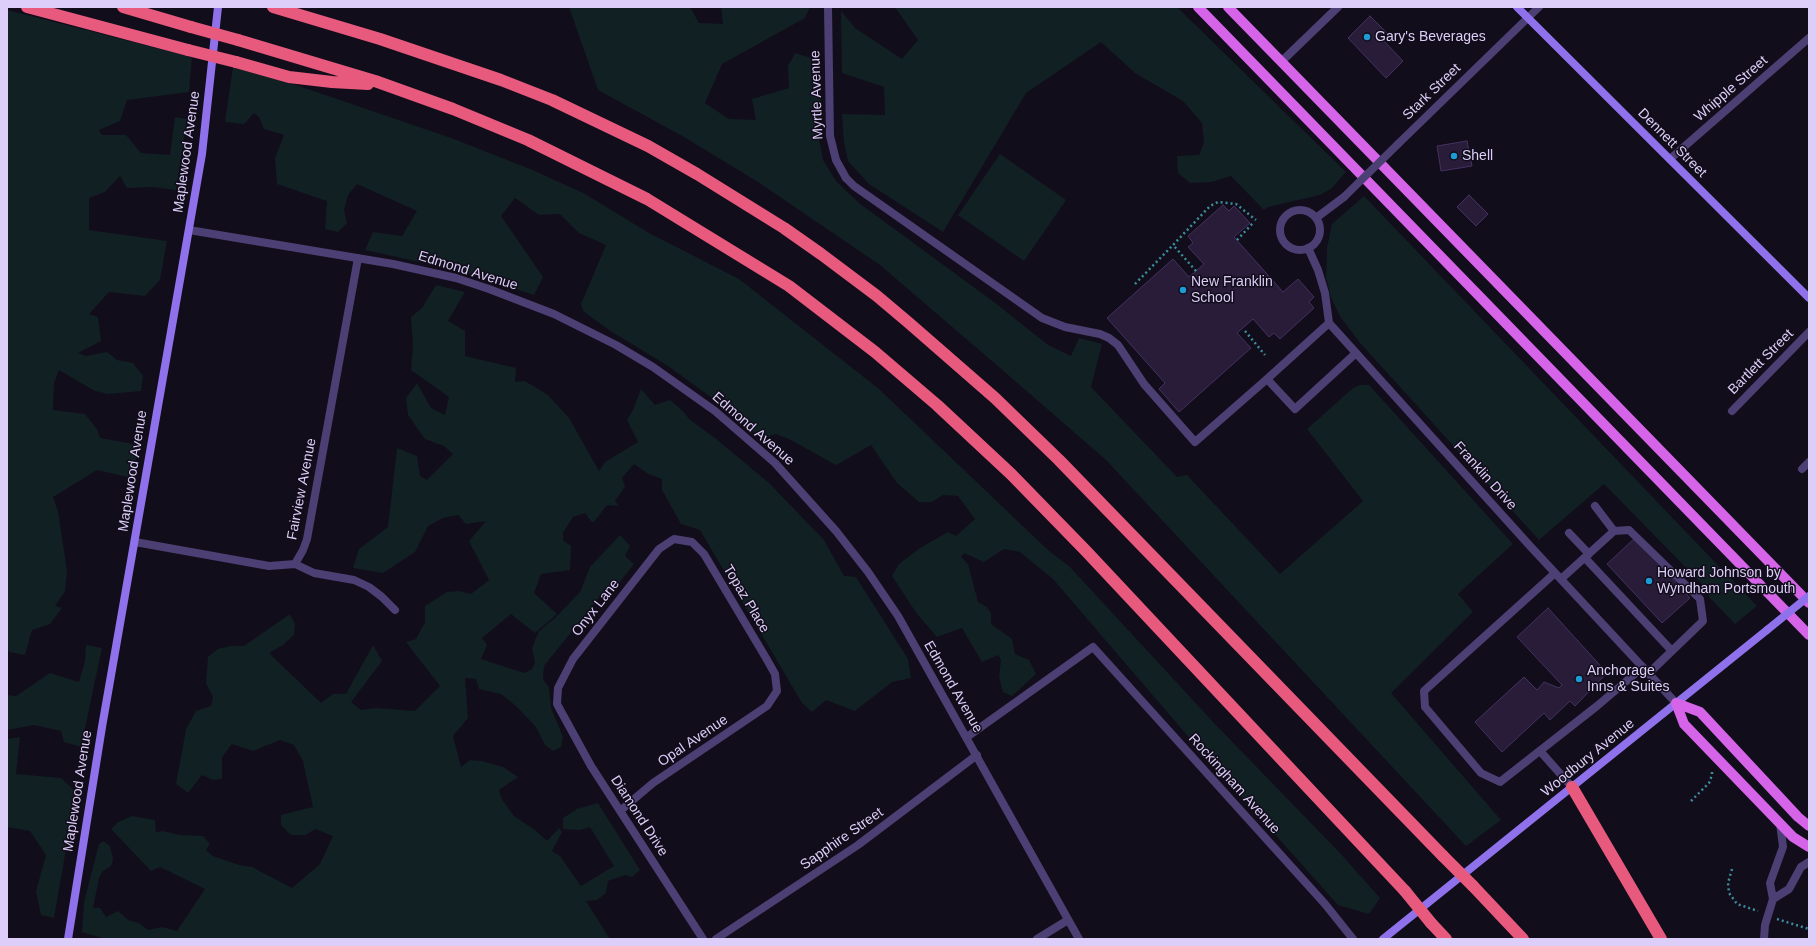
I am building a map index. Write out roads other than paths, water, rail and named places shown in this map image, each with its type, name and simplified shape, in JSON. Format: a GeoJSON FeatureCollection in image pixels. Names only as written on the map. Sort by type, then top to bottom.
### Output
{"type":"FeatureCollection","features":[{"type":"Feature","properties":{"kind":"highway"},"geometry":{"type":"LineString","coordinates":[[27,7],[289,76],[332,82],[385,85]]}},
{"type":"Feature","properties":{"kind":"highway"},"geometry":{"type":"LineString","coordinates":[[123,7],[385,85],[453,109],[528,140],[647,199],[789,286],[875,352],[937,405],[1011,474],[1092,556],[1405,891],[1446,939]]}},
{"type":"Feature","properties":{"kind":"highway"},"geometry":{"type":"LineString","coordinates":[[273,7],[387,42],[501,80],[552,100],[615,130],[697,174],[765,216],[821,254],[872,292],[995,398],[1060,460],[1523,939]]}},
{"type":"Feature","properties":{"kind":"highway"},"geometry":{"type":"LineString","coordinates":[[1572,787],[1661,939]]}},
{"type":"Feature","properties":{"kind":"main road"},"geometry":{"type":"LineString","coordinates":[[1198,7],[1809,635]]}},
{"type":"Feature","properties":{"kind":"main road"},"geometry":{"type":"LineString","coordinates":[[1228,7],[1809,603]]}},
{"type":"Feature","properties":{"kind":"main road"},"geometry":{"type":"LineString","coordinates":[[1676,702],[1684,724],[1794,837],[1809,847]]}},
{"type":"Feature","properties":{"kind":"main road"},"geometry":{"type":"LineString","coordinates":[[1676,702],[1700,712],[1798,817],[1809,826]]}},
{"type":"Feature","properties":{"kind":"street","name":"Maplewood Avenue"},"geometry":{"type":"LineString","coordinates":[[68,939],[102,727],[189,230],[206,120],[218,7]]}},
{"type":"Feature","properties":{"kind":"street","name":"Myrtle Avenue"},"geometry":{"type":"LineString","coordinates":[[828,7],[830,136],[836,160],[846,178],[854,186],[1042,318],[1064,327],[1100,334],[1109,338],[1118,345],[1144,384],[1195,442],[1267,378]]}},
{"type":"Feature","properties":{"kind":"street"},"geometry":{"type":"LineString","coordinates":[[1281,62],[1338,7]]}},
{"type":"Feature","properties":{"kind":"street","name":"Dennett Street"},"geometry":{"type":"LineString","coordinates":[[1517,7],[1809,298]]}},
{"type":"Feature","properties":{"kind":"street","name":"Stark Street"},"geometry":{"type":"LineString","coordinates":[[1316,218],[1344,197],[1539,7]]}},
{"type":"Feature","properties":{"kind":"street","name":"Whipple Street"},"geometry":{"type":"LineString","coordinates":[[1670,159],[1809,38]]}},
{"type":"Feature","properties":{"kind":"street"},"geometry":{"type":"LineString","coordinates":[[1296,211],[1308,212],[1316,218],[1320,226],[1318,238],[1314,245],[1308,248],[1296,249],[1289,246],[1281,235],[1281,227],[1286,217],[1296,211]]}},
{"type":"Feature","properties":{"kind":"street","name":"Edmond Avenue"},"geometry":{"type":"LineString","coordinates":[[189,230],[394,264],[456,278],[554,314],[592,331],[653,367],[715,411],[775,463],[836,531],[868,572],[898,616],[977,754],[1079,939]]}},
{"type":"Feature","properties":{"kind":"street"},"geometry":{"type":"LineString","coordinates":[[1308,248],[1318,270],[1325,293],[1329,324],[1267,378],[1295,409],[1356,353]]}},
{"type":"Feature","properties":{"kind":"street","name":"Fairview Avenue"},"geometry":{"type":"LineString","coordinates":[[295,564],[307,539],[358,258]]}},
{"type":"Feature","properties":{"kind":"street","name":"Franklin Drive"},"geometry":{"type":"LineString","coordinates":[[1329,324],[1561,580],[1676,702]]}},
{"type":"Feature","properties":{"kind":"street","name":"Bartlett Street"},"geometry":{"type":"LineString","coordinates":[[1732,411],[1809,332]]}},
{"type":"Feature","properties":{"kind":"street"},"geometry":{"type":"LineString","coordinates":[[1802,469],[1809,462]]}},
{"type":"Feature","properties":{"kind":"street"},"geometry":{"type":"LineString","coordinates":[[1595,506],[1614,531]]}},
{"type":"Feature","properties":{"kind":"street"},"geometry":{"type":"LineString","coordinates":[[1555,573],[1424,691],[1425,707],[1481,773],[1500,782],[1672,651],[1703,621],[1700,599],[1629,530],[1614,531],[1561,580]]}},
{"type":"Feature","properties":{"kind":"street"},"geometry":{"type":"LineString","coordinates":[[1569,533],[1587,556],[1672,651]]}},
{"type":"Feature","properties":{"kind":"street","name":"Topaz Place"},"geometry":{"type":"LineString","coordinates":[[674,539],[692,542],[704,554],[766,658],[774,674],[777,691]]}},
{"type":"Feature","properties":{"kind":"street","name":"Onyx Lane"},"geometry":{"type":"LineString","coordinates":[[557,704],[558,688],[573,659],[659,549],[674,539]]}},
{"type":"Feature","properties":{"kind":"street"},"geometry":{"type":"LineString","coordinates":[[135,542],[269,566],[295,564],[314,573],[354,580],[369,587],[395,610]]}},
{"type":"Feature","properties":{"kind":"street","name":"Woodbury Avenue"},"geometry":{"type":"LineString","coordinates":[[1382,939],[1809,596]]}},
{"type":"Feature","properties":{"kind":"street","name":"Rockingham Avenue"},"geometry":{"type":"LineString","coordinates":[[967,737],[1094,647],[1319,898],[1353,939]]}},
{"type":"Feature","properties":{"kind":"street","name":"Opal Avenue"},"geometry":{"type":"LineString","coordinates":[[620,811],[653,783],[768,706],[777,691]]}},
{"type":"Feature","properties":{"kind":"street","name":"Diamond Drive"},"geometry":{"type":"LineString","coordinates":[[557,704],[591,766],[674,897],[703,939]]}},
{"type":"Feature","properties":{"kind":"street"},"geometry":{"type":"LineString","coordinates":[[1540,751],[1572,787]]}},
{"type":"Feature","properties":{"kind":"street","name":"Sapphire Street"},"geometry":{"type":"LineString","coordinates":[[716,939],[858,846],[977,754]]}},
{"type":"Feature","properties":{"kind":"street"},"geometry":{"type":"LineString","coordinates":[[1764,939],[1765,925],[1773,899],[1770,883],[1783,847],[1780,823]]}},
{"type":"Feature","properties":{"kind":"street"},"geometry":{"type":"LineString","coordinates":[[1773,899],[1789,889],[1801,867],[1809,862]]}},
{"type":"Feature","properties":{"kind":"street"},"geometry":{"type":"LineString","coordinates":[[1036,939],[1068,920]]}},
{"type":"Feature","properties":{"kind":"place","name":"Gary's Beverages"},"geometry":{"type":"Point","coordinates":[1367,37]}},
{"type":"Feature","properties":{"kind":"place","name":"Shell"},"geometry":{"type":"Point","coordinates":[1454,156]}},
{"type":"Feature","properties":{"kind":"place","name":"New Franklin School"},"geometry":{"type":"Point","coordinates":[1183,290]}},
{"type":"Feature","properties":{"kind":"place","name":"Howard Johnson by Wyndham Portsmouth"},"geometry":{"type":"Point","coordinates":[1649,581]}},
{"type":"Feature","properties":{"kind":"place","name":"Anchorage Inns & Suites"},"geometry":{"type":"Point","coordinates":[1579,679]}}]}
